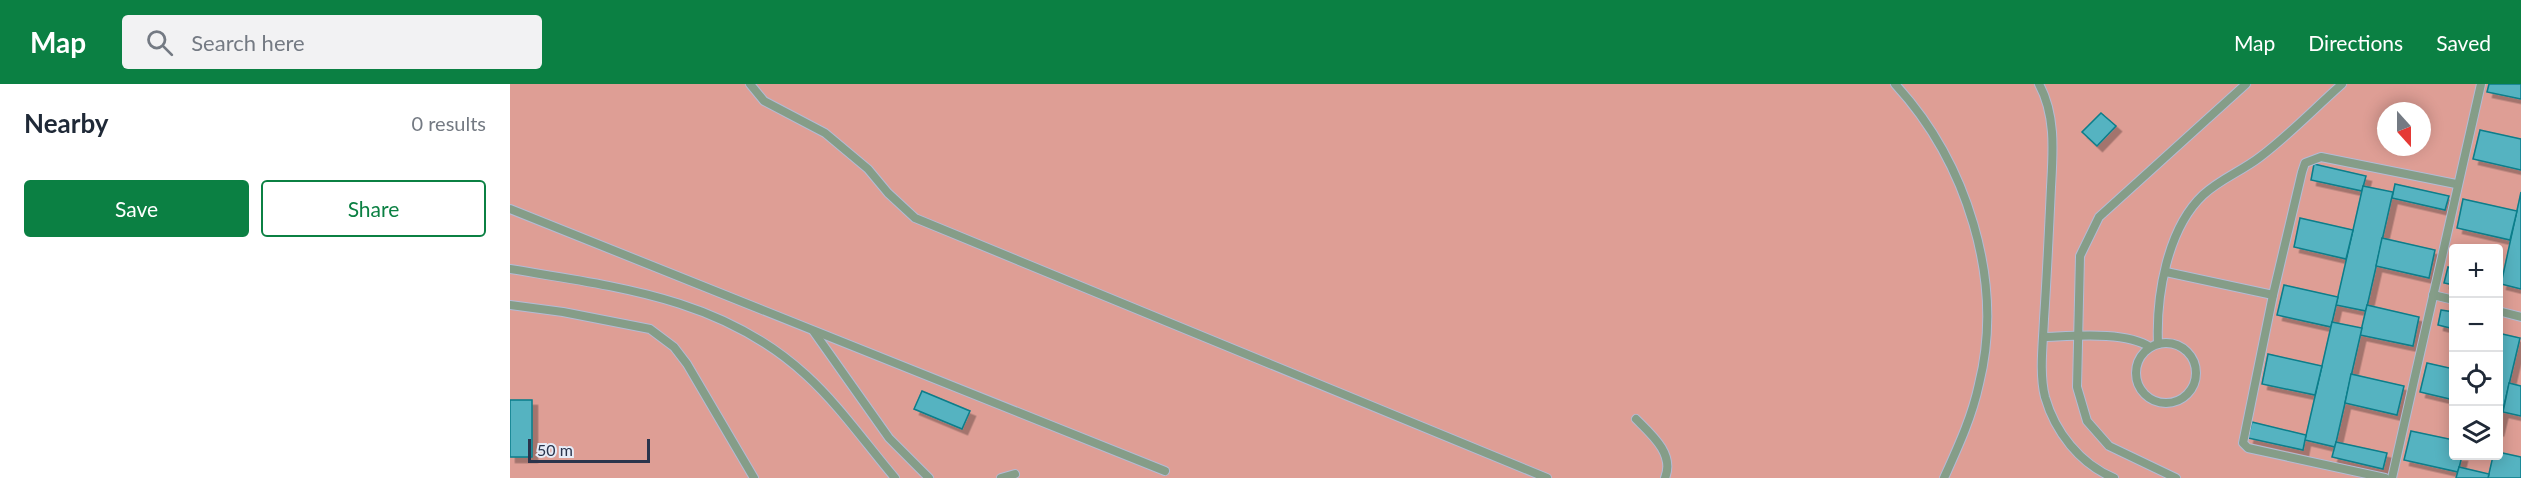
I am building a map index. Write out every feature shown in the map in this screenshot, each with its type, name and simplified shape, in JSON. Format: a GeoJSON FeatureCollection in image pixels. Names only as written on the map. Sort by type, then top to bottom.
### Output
{"type":"FeatureCollection","features":[{"type":"Feature","properties":{"kind":"lane"},"geometry":{"type":"LineString","coordinates":[[750,84],[764,101],[825,133],[868,169],[888,193],[915,218],[1547,478]]}},
{"type":"Feature","properties":{"kind":"lane"},"geometry":{"type":"LineString","coordinates":[[1895,84],[1910,100],[1949,160],[1975,231],[1984,276],[1985,347],[1980,384],[1966,427],[1944,478]]}},
{"type":"Feature","properties":{"kind":"lane"},"geometry":{"type":"LineString","coordinates":[[2039,84],[2049,106],[2052,139],[2044,337],[2045,396],[2059,430],[2097,471],[2114,478]]}},
{"type":"Feature","properties":{"kind":"lane"},"geometry":{"type":"LineString","coordinates":[[2176,478],[2109,446],[2087,421],[2077,387],[2080,256],[2099,217],[2246,84]]}},
{"type":"Feature","properties":{"kind":"lane"},"geometry":{"type":"LineString","coordinates":[[2044,337],[2078,336],[2138,340],[2154,345],[2167,343],[2183,348],[2189,354],[2196,369],[2193,386],[2188,393],[2174,402],[2157,401],[2143,392],[2136,376],[2139,359],[2154,345],[2166,272],[2178,229],[2190,208],[2205,193],[2265,153],[2342,84]]}},
{"type":"Feature","properties":{"kind":"lane"},"geometry":{"type":"LineString","coordinates":[[2392,478],[2456,184],[2481,84]]}},
{"type":"Feature","properties":{"kind":"lane"},"geometry":{"type":"LineString","coordinates":[[2385,478],[2248,448],[2243,443],[2273,295],[2305,163],[2321,157],[2456,184]]}},
{"type":"Feature","properties":{"kind":"lane"},"geometry":{"type":"LineString","coordinates":[[510,209],[1165,471]]}},
{"type":"Feature","properties":{"kind":"lane"},"geometry":{"type":"LineString","coordinates":[[510,269],[626,290],[717,316],[743,328],[768,344],[808,377],[895,478]]}},
{"type":"Feature","properties":{"kind":"lane"},"geometry":{"type":"LineString","coordinates":[[2166,272],[2273,295]]}},
{"type":"Feature","properties":{"kind":"lane"},"geometry":{"type":"LineString","coordinates":[[2433,296],[2449,299]]}},
{"type":"Feature","properties":{"kind":"lane"},"geometry":{"type":"LineString","coordinates":[[510,305],[563,312],[650,329],[674,347],[687,364],[754,478]]}},
{"type":"Feature","properties":{"kind":"lane"},"geometry":{"type":"LineString","coordinates":[[2503,312],[2521,317]]}},
{"type":"Feature","properties":{"kind":"lane"},"geometry":{"type":"LineString","coordinates":[[814,332],[889,438],[929,478]]}},
{"type":"Feature","properties":{"kind":"lane"},"geometry":{"type":"LineString","coordinates":[[1636,419],[1662,445],[1668,470],[1665,478]]}},
{"type":"Feature","properties":{"kind":"lane"},"geometry":{"type":"LineString","coordinates":[[1001,478],[1015,474]]}},
{"type":"Feature","properties":{"kind":"shaded area"},"geometry":{"type":"Polygon","coordinates":[[[510,84],[2521,84],[2521,478],[510,478],[510,84]]]}},
{"type":"Feature","properties":{"kind":"building"},"geometry":{"type":"Polygon","coordinates":[[[2489,84],[2521,84],[2521,99],[2487,92],[2489,84]]]}},
{"type":"Feature","properties":{"kind":"building"},"geometry":{"type":"Polygon","coordinates":[[[2101,113],[2116,126],[2097,146],[2082,132],[2101,113]]]}},
{"type":"Feature","properties":{"kind":"building"},"geometry":{"type":"Polygon","coordinates":[[[2480,130],[2521,139],[2521,170],[2473,159],[2480,130]]]}},
{"type":"Feature","properties":{"kind":"building"},"geometry":{"type":"Polygon","coordinates":[[[2314,164],[2366,176],[2362,191],[2311,180],[2314,164]]]}},
{"type":"Feature","properties":{"kind":"building"},"geometry":{"type":"Polygon","coordinates":[[[2395,184],[2449,196],[2445,210],[2392,198],[2395,184]]]}},
{"type":"Feature","properties":{"kind":"building"},"geometry":{"type":"Polygon","coordinates":[[[2363,186],[2393,192],[2366,311],[2336,305],[2363,186]]]}},
{"type":"Feature","properties":{"kind":"building"},"geometry":{"type":"Polygon","coordinates":[[[2521,192],[2521,289],[2503,284],[2503,275],[2521,192]]]}},
{"type":"Feature","properties":{"kind":"building"},"geometry":{"type":"Polygon","coordinates":[[[2463,199],[2517,211],[2510,240],[2457,228],[2463,199]]]}},
{"type":"Feature","properties":{"kind":"building"},"geometry":{"type":"Polygon","coordinates":[[[2300,218],[2353,230],[2346,259],[2294,247],[2300,218]]]}},
{"type":"Feature","properties":{"kind":"building"},"geometry":{"type":"Polygon","coordinates":[[[2382,238],[2435,250],[2429,278],[2376,266],[2382,238]]]}},
{"type":"Feature","properties":{"kind":"building"},"geometry":{"type":"Polygon","coordinates":[[[2448,267],[2449,284],[2444,283],[2448,267]]]}},
{"type":"Feature","properties":{"kind":"building"},"geometry":{"type":"Polygon","coordinates":[[[2284,285],[2338,297],[2331,327],[2277,315],[2284,285]]]}},
{"type":"Feature","properties":{"kind":"building"},"geometry":{"type":"Polygon","coordinates":[[[2367,305],[2419,317],[2413,346],[2360,335],[2367,305]]]}},
{"type":"Feature","properties":{"kind":"building"},"geometry":{"type":"Polygon","coordinates":[[[2441,310],[2449,311],[2449,328],[2438,325],[2441,310]]]}},
{"type":"Feature","properties":{"kind":"building"},"geometry":{"type":"Polygon","coordinates":[[[2332,322],[2362,328],[2335,447],[2305,440],[2332,322]]]}},
{"type":"Feature","properties":{"kind":"building"},"geometry":{"type":"Polygon","coordinates":[[[2503,334],[2520,338],[2503,410],[2503,334]]]}},
{"type":"Feature","properties":{"kind":"building"},"geometry":{"type":"Polygon","coordinates":[[[2268,354],[2322,366],[2315,395],[2262,384],[2268,354]]]}},
{"type":"Feature","properties":{"kind":"building"},"geometry":{"type":"Polygon","coordinates":[[[2427,363],[2449,368],[2449,399],[2420,392],[2427,363]]]}},
{"type":"Feature","properties":{"kind":"building"},"geometry":{"type":"Polygon","coordinates":[[[2351,374],[2404,386],[2397,415],[2345,403],[2351,374]]]}},
{"type":"Feature","properties":{"kind":"building"},"geometry":{"type":"Polygon","coordinates":[[[2509,383],[2521,386],[2521,416],[2503,412],[2509,383]]]}},
{"type":"Feature","properties":{"kind":"building"},"geometry":{"type":"Polygon","coordinates":[[[922,391],[970,411],[962,429],[914,409],[922,391]]]}},
{"type":"Feature","properties":{"kind":"building"},"geometry":{"type":"Polygon","coordinates":[[[510,400],[532,400],[532,457],[510,457],[510,400]]]}},
{"type":"Feature","properties":{"kind":"building"},"geometry":{"type":"Polygon","coordinates":[[[2252,422],[2306,435],[2303,450],[2248,438],[2252,422]]]}},
{"type":"Feature","properties":{"kind":"building"},"geometry":{"type":"Polygon","coordinates":[[[2411,431],[2449,439],[2449,460],[2461,460],[2458,472],[2404,460],[2411,431]]]}},
{"type":"Feature","properties":{"kind":"building"},"geometry":{"type":"Polygon","coordinates":[[[2336,442],[2387,453],[2383,469],[2332,457],[2336,442]]]}},
{"type":"Feature","properties":{"kind":"building"},"geometry":{"type":"Polygon","coordinates":[[[2503,453],[2521,457],[2521,478],[2488,478],[2492,460],[2503,460],[2503,453]]]}},
{"type":"Feature","properties":{"kind":"building"},"geometry":{"type":"Polygon","coordinates":[[[2459,467],[2489,474],[2488,478],[2456,478],[2459,467]]]}}]}
